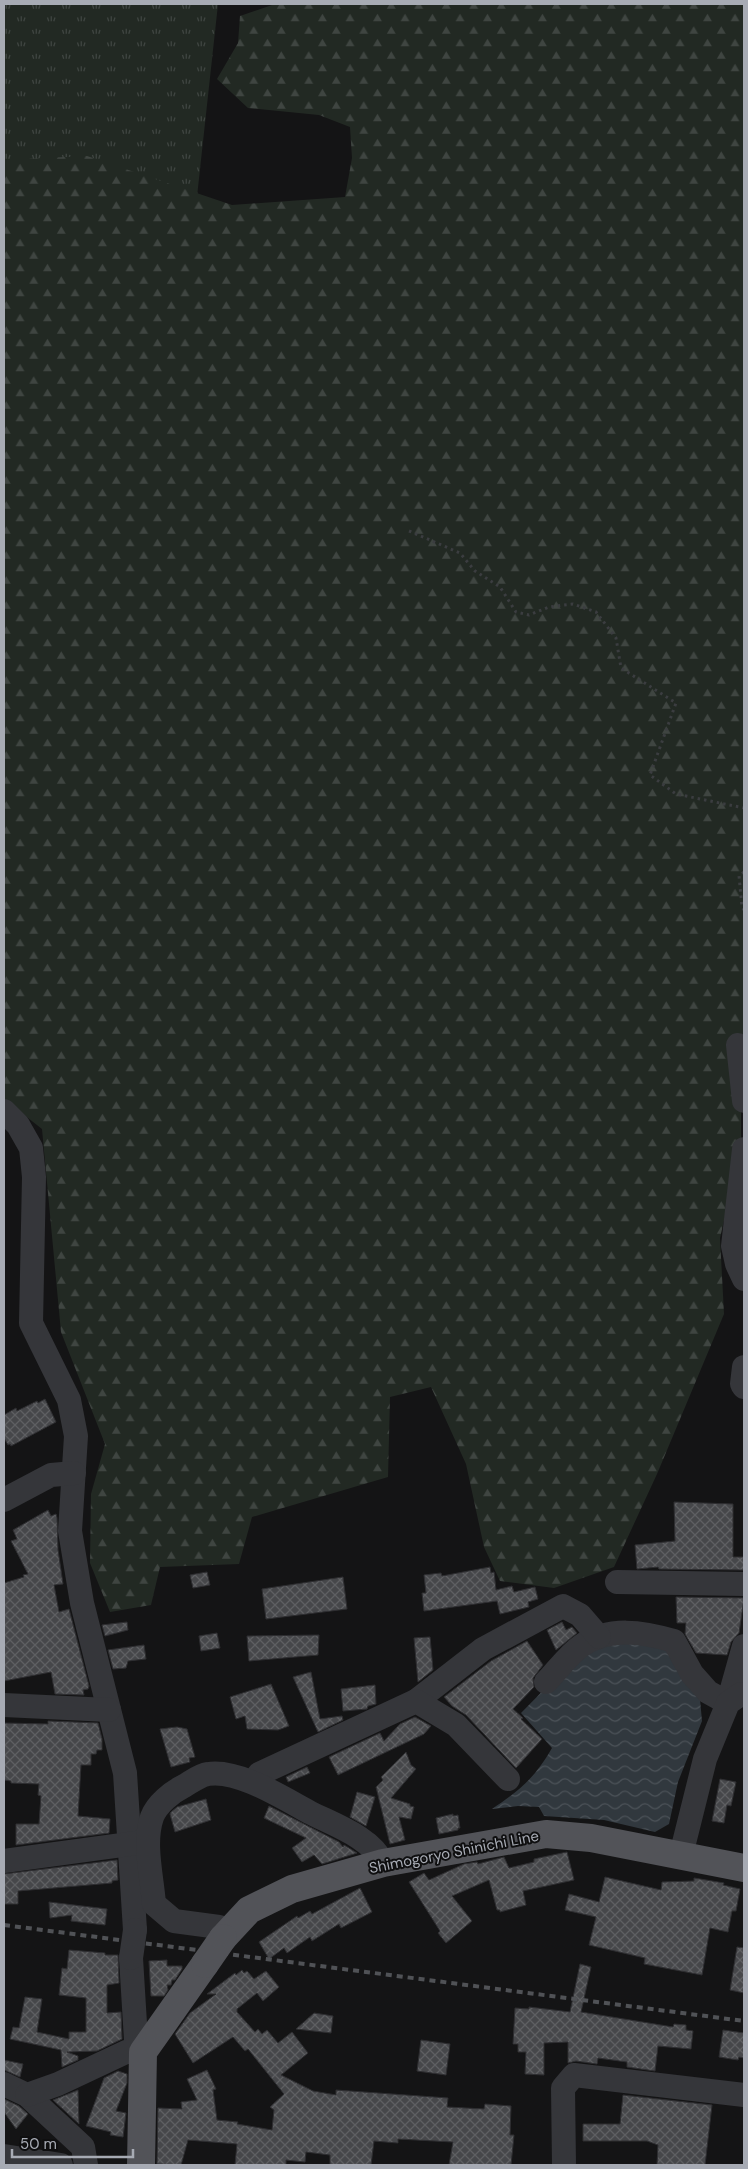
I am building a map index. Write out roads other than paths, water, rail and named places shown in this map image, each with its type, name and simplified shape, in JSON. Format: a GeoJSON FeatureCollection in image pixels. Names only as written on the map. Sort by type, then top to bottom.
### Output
{"type":"FeatureCollection","features":[{"type":"Feature","properties":{"kind":"main road","name":"Shimogoryo Shinichi Line"},"geometry":{"type":"LineString","coordinates":[[142,2052],[225,1936],[249,1910],[292,1889],[383,1863],[546,1834],[591,1838],[744,1868]]}},
{"type":"Feature","properties":{"kind":"main road"},"geometry":{"type":"LineString","coordinates":[[141,2165],[142,2052]]}},
{"type":"Feature","properties":{"kind":"street"},"geometry":{"type":"LineString","coordinates":[[738,1045],[744,1100]]}},
{"type":"Feature","properties":{"kind":"street"},"geometry":{"type":"LineString","coordinates":[[4,1111],[18,1125],[31,1148],[34,1177],[31,1323],[68,1400],[76,1436],[70,1531],[82,1603],[125,1773],[154,1904],[174,1921],[219,1927],[225,1936]]}},
{"type":"Feature","properties":{"kind":"street"},"geometry":{"type":"LineString","coordinates":[[744,1149],[733,1246],[737,1264],[744,1279]]}},
{"type":"Feature","properties":{"kind":"street"},"geometry":{"type":"LineString","coordinates":[[744,1368],[742,1384],[744,1388]]}},
{"type":"Feature","properties":{"kind":"street"},"geometry":{"type":"LineString","coordinates":[[4,1500],[51,1475],[74,1473]]}},
{"type":"Feature","properties":{"kind":"street"},"geometry":{"type":"LineString","coordinates":[[616,1582],[744,1584]]}},
{"type":"Feature","properties":{"kind":"street"},"geometry":{"type":"LineString","coordinates":[[254,1782],[259,1774],[416,1701],[483,1649],[563,1606],[580,1615],[599,1637]]}},
{"type":"Feature","properties":{"kind":"street"},"geometry":{"type":"LineString","coordinates":[[546,1682],[580,1646],[599,1637],[624,1632],[640,1633],[674,1641],[692,1674],[708,1692],[736,1698]]}},
{"type":"Feature","properties":{"kind":"street"},"geometry":{"type":"LineString","coordinates":[[681,1855],[705,1759],[736,1698],[744,1646]]}},
{"type":"Feature","properties":{"kind":"street"},"geometry":{"type":"LineString","coordinates":[[416,1701],[456,1725],[508,1779]]}},
{"type":"Feature","properties":{"kind":"street"},"geometry":{"type":"LineString","coordinates":[[4,1705],[109,1710]]}},
{"type":"Feature","properties":{"kind":"street"},"geometry":{"type":"LineString","coordinates":[[27,2095],[58,2084],[126,2052],[142,2052],[136,2040],[131,1958],[135,1930],[139,1843],[152,1816],[165,1798],[179,1788],[206,1774],[221,1774],[254,1782],[358,1837],[378,1852],[383,1863]]}},
{"type":"Feature","properties":{"kind":"street"},"geometry":{"type":"LineString","coordinates":[[4,1861],[139,1843]]}},
{"type":"Feature","properties":{"kind":"street"},"geometry":{"type":"LineString","coordinates":[[564,2165],[563,2088],[574,2075],[744,2095]]}},
{"type":"Feature","properties":{"kind":"street"},"geometry":{"type":"LineString","coordinates":[[4,2084],[27,2095],[83,2148],[86,2165]]}},
{"type":"Feature","properties":{"kind":"street"},"geometry":{"type":"LineString","coordinates":[[4,2156],[61,2165]]}},
{"type":"Feature","properties":{"kind":"water"},"geometry":{"type":"Polygon","coordinates":[[[610,1642],[670,1646],[700,1699],[702,1721],[678,1782],[669,1824],[655,1832],[604,1820],[544,1816],[539,1807],[518,1806],[492,1809],[526,1783],[552,1748],[521,1713],[577,1656],[610,1642]]]}},
{"type":"Feature","properties":{"kind":"railway"},"geometry":{"type":"LineString","coordinates":[[4,1925],[744,2021]]}}]}
